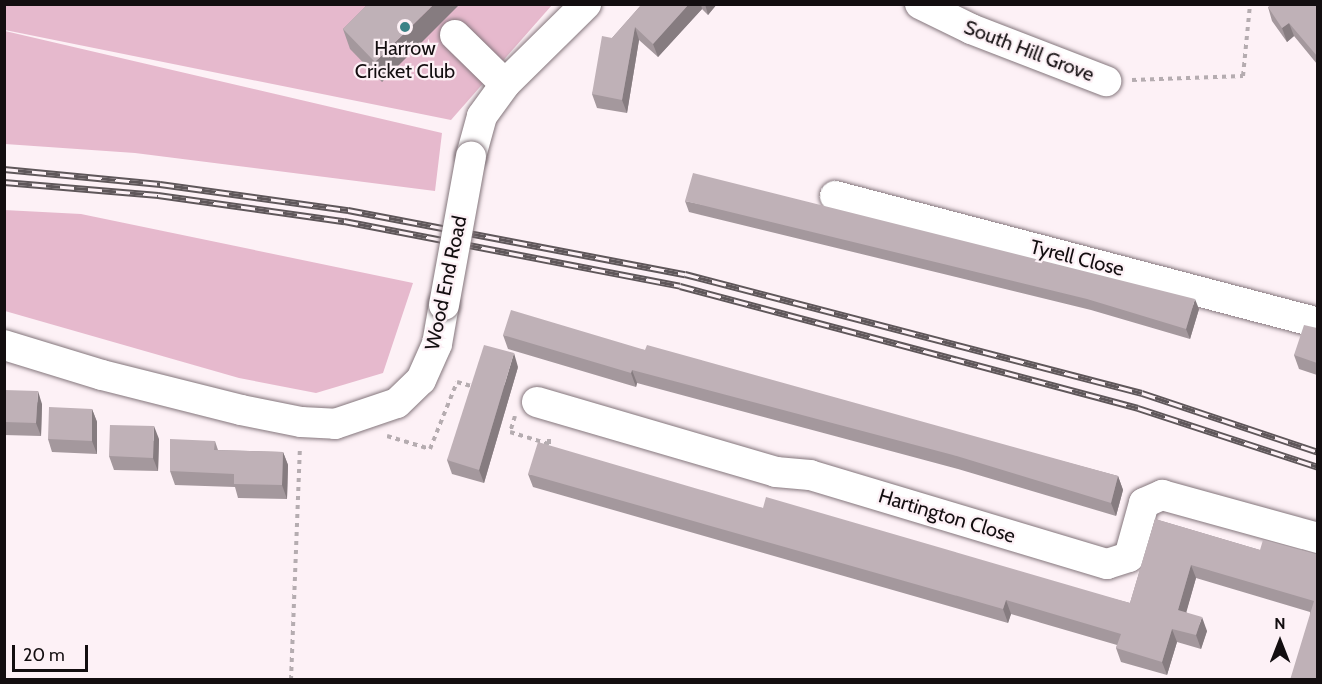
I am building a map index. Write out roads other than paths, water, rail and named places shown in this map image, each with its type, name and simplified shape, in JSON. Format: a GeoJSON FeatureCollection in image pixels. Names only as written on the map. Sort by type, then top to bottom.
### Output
{"type":"FeatureCollection","features":[{"type":"Feature","properties":{"kind":"street","name":"Wood End Road"},"geometry":{"type":"LineString","coordinates":[[4,345],[102,375],[302,422],[346,422],[397,403],[421,380],[437,344],[471,156],[483,116],[505,84],[586,4]]}},
{"type":"Feature","properties":{"kind":"street","name":"South Hill Grove"},"geometry":{"type":"LineString","coordinates":[[920,4],[971,29],[1106,81]]}},
{"type":"Feature","properties":{"kind":"street"},"geometry":{"type":"LineString","coordinates":[[455,35],[505,84]]}},
{"type":"Feature","properties":{"kind":"street","name":"Tyrell Close"},"geometry":{"type":"LineString","coordinates":[[835,196],[1317,323]]}},
{"type":"Feature","properties":{"kind":"street","name":"Hartington Close"},"geometry":{"type":"LineString","coordinates":[[534,407],[776,472],[810,475],[1107,564],[1128,556],[1144,503],[1162,495],[1317,538]]}},
{"type":"Feature","properties":{"kind":"railway"},"geometry":{"type":"LineString","coordinates":[[4,169],[160,184],[348,210],[685,274],[1142,393],[1318,452]]}},
{"type":"Feature","properties":{"kind":"railway"},"geometry":{"type":"LineString","coordinates":[[4,182],[158,195],[344,221],[680,286],[1138,408],[1318,467]]}},
{"type":"Feature","properties":{"kind":"place","name":"Harrow Cricket Club"},"geometry":{"type":"Point","coordinates":[405,27]}}]}
